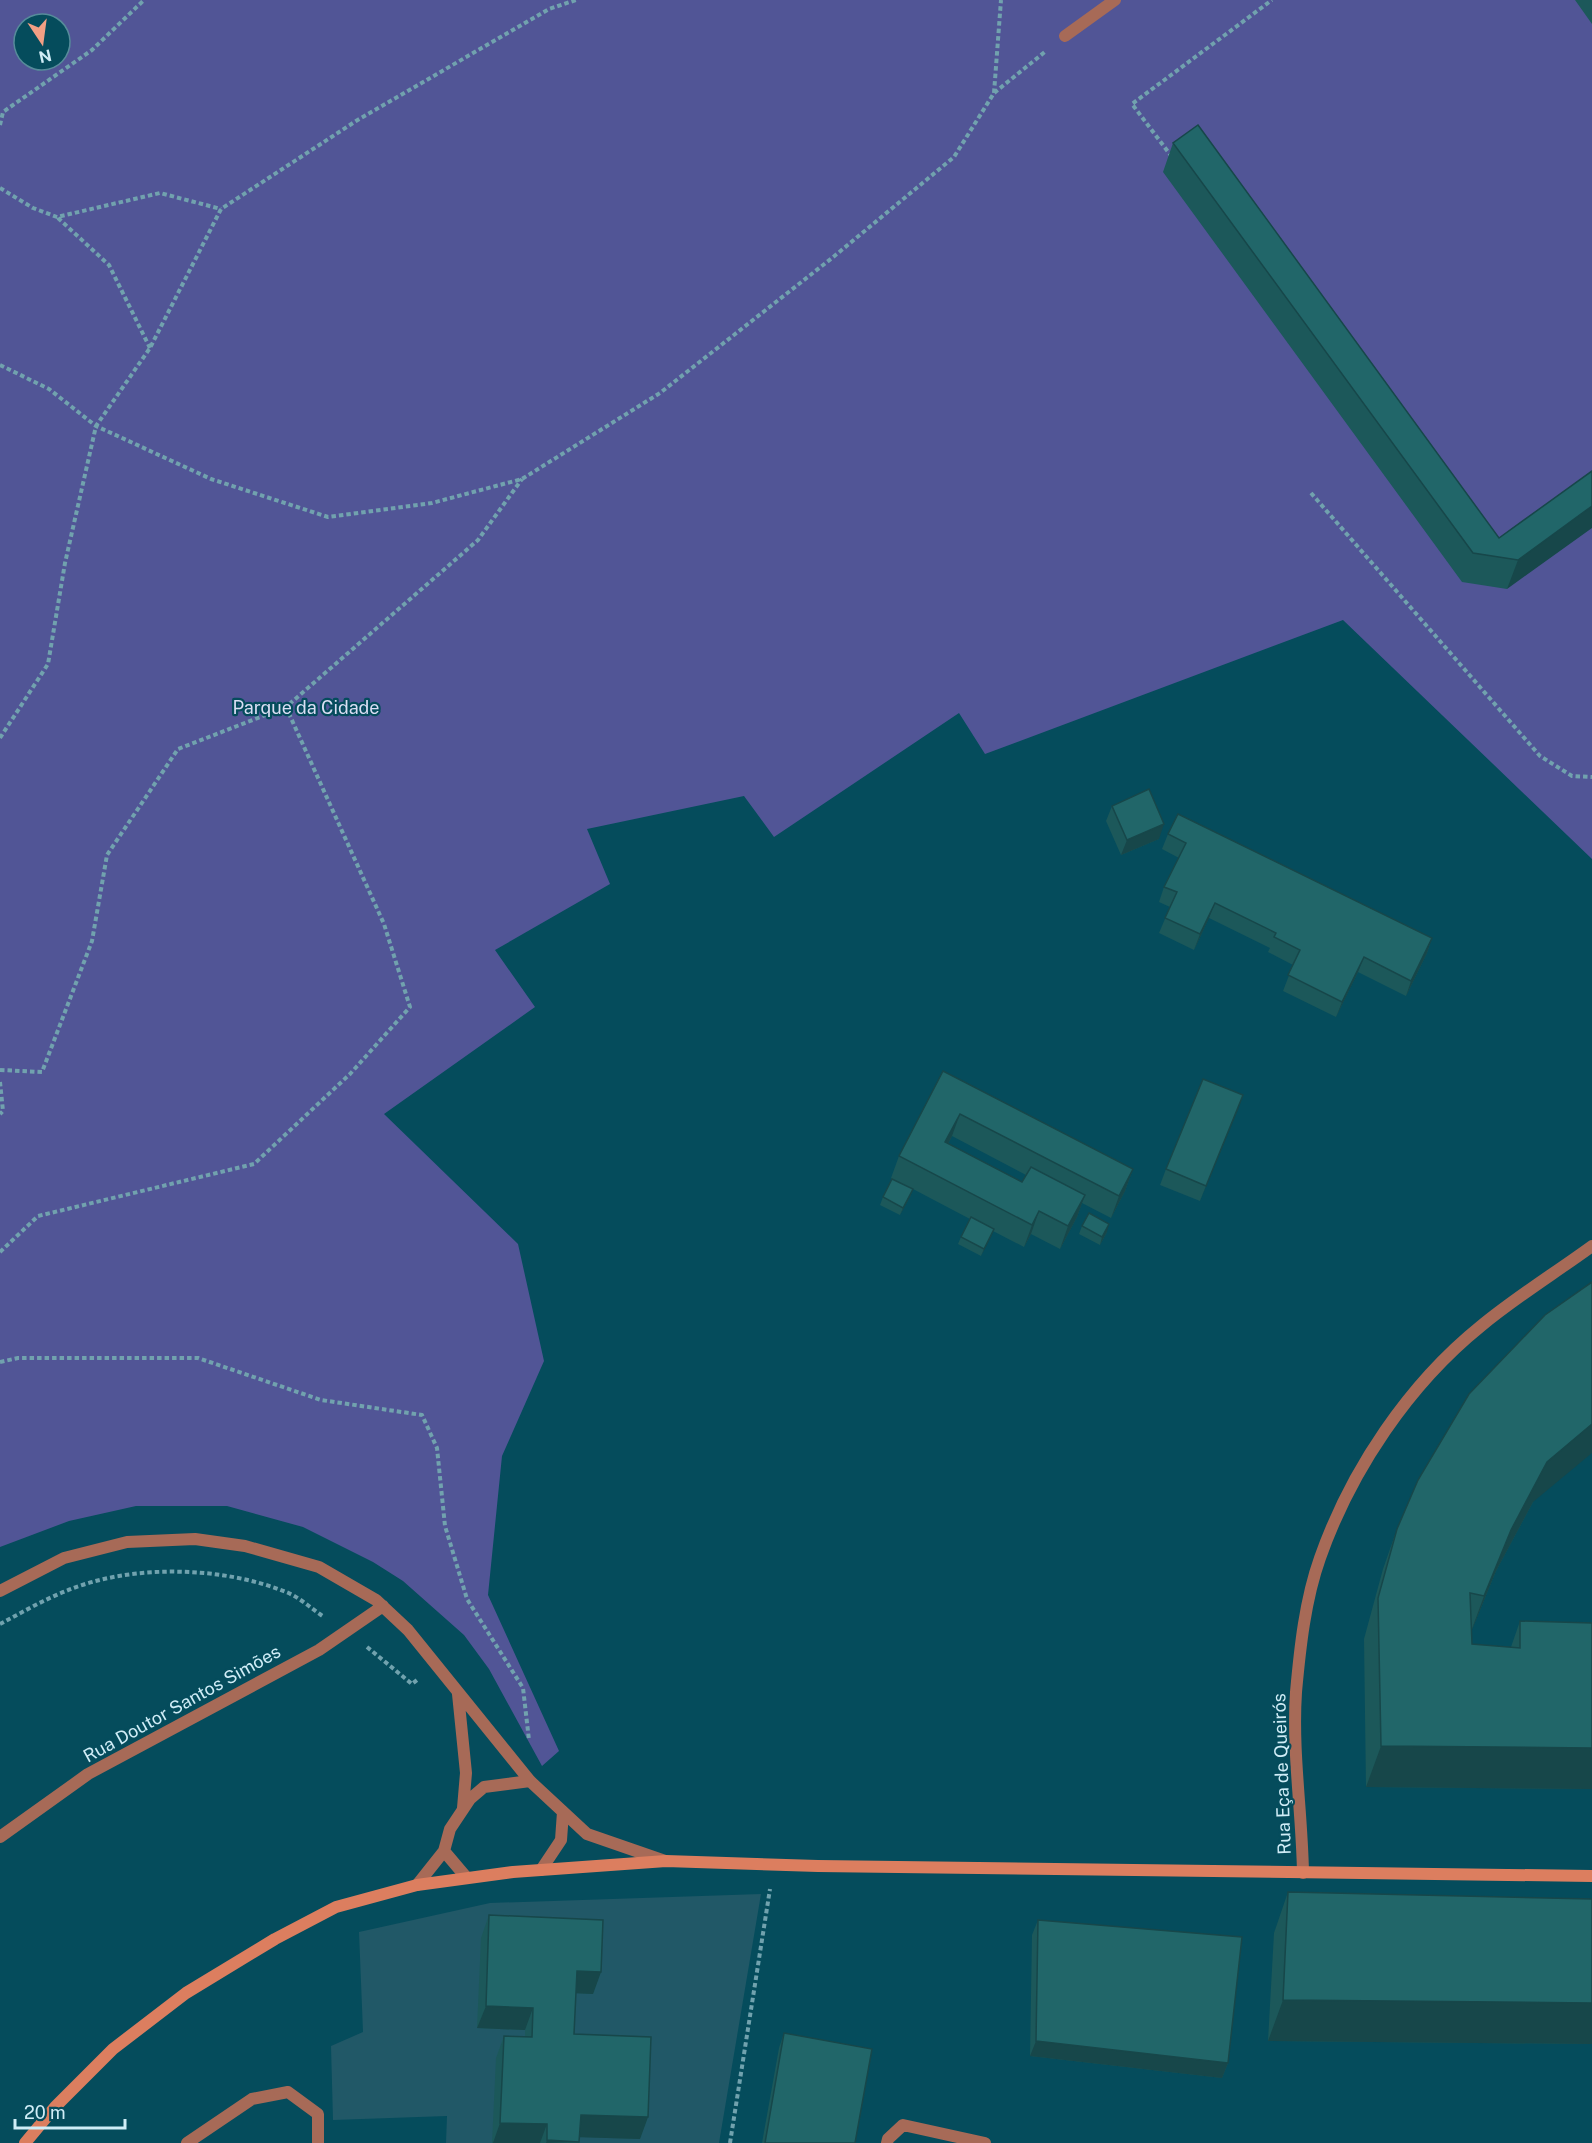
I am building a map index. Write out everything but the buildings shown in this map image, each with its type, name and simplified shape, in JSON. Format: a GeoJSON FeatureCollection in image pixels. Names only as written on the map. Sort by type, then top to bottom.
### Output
{"type":"FeatureCollection","features":[{"type":"Feature","properties":{"kind":"street"},"geometry":{"type":"LineString","coordinates":[[1065,36],[1115,0]]}},
{"type":"Feature","properties":{"kind":"street","name":"Rua Eça de Queirós"},"geometry":{"type":"LineString","coordinates":[[1303,1873],[1302,1821],[1295,1756],[1296,1693],[1304,1627],[1320,1558],[1348,1497],[1380,1438],[1424,1382],[1481,1326],[1592,1246]]}},
{"type":"Feature","properties":{"kind":"street"},"geometry":{"type":"LineString","coordinates":[[0,1591],[75,1555],[127,1542],[195,1539],[245,1546],[319,1567],[383,1606],[408,1630],[530,1781],[587,1834],[666,1861]]}},
{"type":"Feature","properties":{"kind":"street","name":"Rua Doutor Santos Simões"},"geometry":{"type":"LineString","coordinates":[[0,1837],[88,1774],[319,1650],[383,1606]]}},
{"type":"Feature","properties":{"kind":"street"},"geometry":{"type":"LineString","coordinates":[[458,1693],[466,1773],[463,1809]]}},
{"type":"Feature","properties":{"kind":"street"},"geometry":{"type":"LineString","coordinates":[[417,1885],[444,1851],[450,1829],[463,1809],[483,1787],[530,1781]]}},
{"type":"Feature","properties":{"kind":"street"},"geometry":{"type":"LineString","coordinates":[[541,1870],[561,1840],[563,1812]]}},
{"type":"Feature","properties":{"kind":"street"},"geometry":{"type":"LineString","coordinates":[[444,1851],[466,1877]]}},
{"type":"Feature","properties":{"kind":"street"},"geometry":{"type":"LineString","coordinates":[[25,2143],[56,2107],[113,2049],[186,1993],[275,1939],[336,1907],[417,1885],[466,1877],[666,1861],[1592,1876]]}},
{"type":"Feature","properties":{"kind":"street"},"geometry":{"type":"LineString","coordinates":[[187,2143],[252,2098],[288,2092],[318,2114],[318,2143]]}},
{"type":"Feature","properties":{"kind":"street"},"geometry":{"type":"LineString","coordinates":[[887,2143],[903,2125],[985,2143]]}},
{"type":"Feature","properties":{"kind":"path"},"geometry":{"type":"LineString","coordinates":[[0,125],[3,112],[92,50],[144,0]]}},
{"type":"Feature","properties":{"kind":"path"},"geometry":{"type":"LineString","coordinates":[[0,738],[48,664],[65,562],[96,426],[150,348],[221,209],[356,121],[549,9],[576,0]]}},
{"type":"Feature","properties":{"kind":"path"},"geometry":{"type":"LineString","coordinates":[[994,93],[1001,0]]}},
{"type":"Feature","properties":{"kind":"path"},"geometry":{"type":"LineString","coordinates":[[1176,162],[1132,104],[1272,0]]}},
{"type":"Feature","properties":{"kind":"path"},"geometry":{"type":"LineString","coordinates":[[0,365],[50,389],[96,426],[211,479],[328,517],[432,503],[522,479],[660,393],[832,258],[954,157],[994,93],[1065,36]]}},
{"type":"Feature","properties":{"kind":"path"},"geometry":{"type":"LineString","coordinates":[[0,188],[33,208],[57,217],[109,266],[150,348]]}},
{"type":"Feature","properties":{"kind":"path"},"geometry":{"type":"LineString","coordinates":[[57,217],[160,194],[221,209]]}},
{"type":"Feature","properties":{"kind":"path"},"geometry":{"type":"LineString","coordinates":[[0,1070],[42,1072],[92,941],[107,855],[178,749],[286,706],[478,540],[522,479]]}},
{"type":"Feature","properties":{"kind":"path"},"geometry":{"type":"LineString","coordinates":[[1311,493],[1540,756],[1572,776],[1592,777]]}},
{"type":"Feature","properties":{"kind":"path"},"geometry":{"type":"LineString","coordinates":[[0,1252],[38,1216],[254,1164],[351,1074],[410,1007],[384,924],[286,706]]}},
{"type":"Feature","properties":{"kind":"path"},"geometry":{"type":"LineString","coordinates":[[0,1082],[3,1112],[0,1114]]}},
{"type":"Feature","properties":{"kind":"path"},"geometry":{"type":"LineString","coordinates":[[0,1362],[18,1358],[198,1358],[321,1400],[422,1415],[437,1448],[445,1526],[467,1599],[523,1688],[530,1744],[523,1738]]}},
{"type":"Feature","properties":{"kind":"path"},"geometry":{"type":"LineString","coordinates":[[0,1624],[67,1590],[113,1578],[168,1572],[232,1575],[288,1592],[381,1656],[412,1684],[420,1678]]}},
{"type":"Feature","properties":{"kind":"path"},"geometry":{"type":"LineString","coordinates":[[730,2143],[774,1864]]}},
{"type":"Feature","properties":{"kind":"shaded area"},"geometry":{"type":"Polygon","coordinates":[[[761,1894],[719,2143],[446,2143],[447,2116],[333,2120],[331,2046],[363,2032],[359,1932],[490,1903],[761,1894]]]}},
{"type":"Feature","properties":{"kind":"green space","name":"Parque da Cidade"},"geometry":{"type":"Polygon","coordinates":[[[0,0],[1592,0],[1592,859],[1343,620],[985,754],[959,713],[774,837],[744,796],[587,829],[610,884],[495,950],[535,1007],[384,1114],[518,1244],[544,1361],[502,1456],[488,1595],[559,1751],[542,1766],[489,1669],[464,1635],[403,1581],[373,1562],[303,1527],[227,1506],[136,1506],[69,1521],[0,1547],[0,0]]]}}]}
